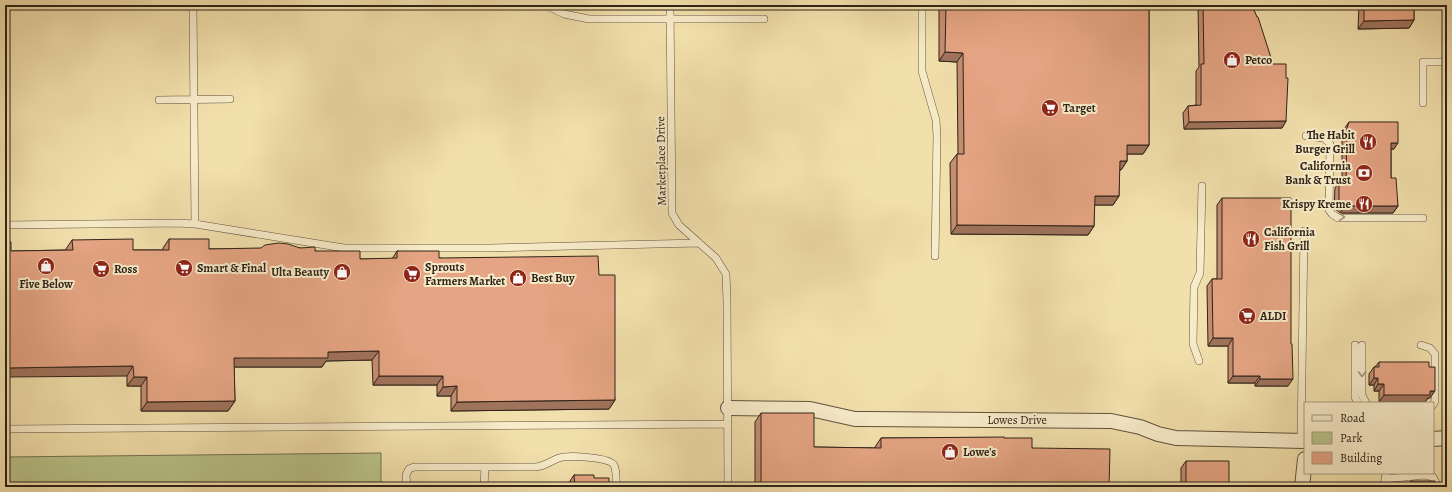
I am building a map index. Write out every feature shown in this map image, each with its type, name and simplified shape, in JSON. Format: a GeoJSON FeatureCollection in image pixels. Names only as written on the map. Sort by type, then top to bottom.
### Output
{"type":"FeatureCollection","features":[{"type":"Feature","properties":{"kind":"street","name":"Lowes Drive"},"geometry":{"type":"LineString","coordinates":[[728,408],[810,409],[855,419],[1111,421],[1140,427],[1158,434],[1176,438],[1303,441]]}},
{"type":"Feature","properties":{"kind":"street"},"geometry":{"type":"LineString","coordinates":[[1434,439],[1447,438]]}},
{"type":"Feature","properties":{"kind":"street"},"geometry":{"type":"LineString","coordinates":[[1302,487],[1304,468]]}},
{"type":"Feature","properties":{"kind":"lane"},"geometry":{"type":"LineString","coordinates":[[194,5],[195,224]]}},
{"type":"Feature","properties":{"kind":"lane"},"geometry":{"type":"LineString","coordinates":[[546,5],[564,14],[589,19],[764,19]]}},
{"type":"Feature","properties":{"kind":"lane","name":"Marketplace Drive"},"geometry":{"type":"LineString","coordinates":[[670,5],[672,213],[679,226],[716,258],[726,274],[728,301],[728,487]]}},
{"type":"Feature","properties":{"kind":"lane"},"geometry":{"type":"LineString","coordinates":[[922,5],[922,71],[936,120],[938,140],[935,256]]}},
{"type":"Feature","properties":{"kind":"lane"},"geometry":{"type":"LineString","coordinates":[[1423,102],[1424,62],[1447,62]]}},
{"type":"Feature","properties":{"kind":"lane"},"geometry":{"type":"LineString","coordinates":[[159,100],[230,99]]}},
{"type":"Feature","properties":{"kind":"lane"},"geometry":{"type":"LineString","coordinates":[[1306,136],[1324,138],[1328,140],[1330,144],[1329,210],[1334,216],[1338,218],[1423,218]]}},
{"type":"Feature","properties":{"kind":"lane"},"geometry":{"type":"LineString","coordinates":[[1199,361],[1193,344],[1194,287],[1200,273],[1202,186]]}},
{"type":"Feature","properties":{"kind":"lane"},"geometry":{"type":"LineString","coordinates":[[5,225],[177,222],[344,248],[490,248],[699,243]]}},
{"type":"Feature","properties":{"kind":"lane"},"geometry":{"type":"LineString","coordinates":[[1303,441],[1304,231]]}},
{"type":"Feature","properties":{"kind":"lane"},"geometry":{"type":"LineString","coordinates":[[1358,402],[1355,397],[1358,345],[1362,395],[1366,402]]}},
{"type":"Feature","properties":{"kind":"lane"},"geometry":{"type":"LineString","coordinates":[[1421,345],[1430,348],[1435,354],[1434,404]]}},
{"type":"Feature","properties":{"kind":"lane"},"geometry":{"type":"LineString","coordinates":[[5,429],[728,424]]}},
{"type":"Feature","properties":{"kind":"lane"},"geometry":{"type":"LineString","coordinates":[[407,487],[406,475],[409,469],[414,467],[543,466],[562,458],[605,459],[614,464],[616,471],[616,487]]}},
{"type":"Feature","properties":{"kind":"lane"},"geometry":{"type":"LineString","coordinates":[[484,487],[485,467]]}},
{"type":"Feature","properties":{"kind":"lane"},"geometry":{"type":"LineString","coordinates":[[1384,482],[1425,475],[1433,476],[1438,487]]}},
{"type":"Feature","properties":{"kind":"green space"},"geometry":{"type":"Polygon","coordinates":[[[381,453],[381,487],[5,487],[5,457],[381,453]]]}},
{"type":"Feature","properties":{"kind":"building","name":"Target"},"geometry":{"type":"Polygon","coordinates":[[[946,5],[1149,5],[1149,145],[1127,145],[1127,161],[1120,161],[1119,196],[1095,196],[1094,226],[957,225],[957,154],[964,154],[963,53],[945,52],[946,5]]]}},
{"type":"Feature","properties":{"kind":"building","name":"Petco"},"geometry":{"type":"Polygon","coordinates":[[[1203,5],[1252,5],[1258,17],[1273,64],[1286,64],[1286,78],[1288,78],[1286,121],[1189,122],[1188,106],[1201,105],[1201,64],[1204,64],[1203,5]]]}},
{"type":"Feature","properties":{"kind":"building"},"geometry":{"type":"Polygon","coordinates":[[[1364,5],[1414,5],[1414,20],[1364,21],[1364,5]]]}},
{"type":"Feature","properties":{"kind":"building"},"geometry":{"type":"Polygon","coordinates":[[[1349,122],[1398,122],[1398,143],[1391,143],[1391,178],[1396,178],[1398,206],[1344,206],[1339,202],[1339,182],[1346,182],[1347,128],[1349,122]]]}},
{"type":"Feature","properties":{"kind":"building","name":"ALDI"},"geometry":{"type":"Polygon","coordinates":[[[1222,198],[1291,198],[1291,344],[1293,379],[1260,379],[1260,376],[1233,376],[1233,338],[1213,338],[1212,279],[1222,279],[1222,198]]]}},
{"type":"Feature","properties":{"kind":"building"},"geometry":{"type":"Polygon","coordinates":[[[133,239],[133,250],[169,250],[169,239],[209,239],[209,249],[261,248],[265,245],[278,243],[288,244],[300,248],[315,247],[315,251],[360,251],[360,259],[397,258],[397,251],[439,251],[439,258],[598,256],[599,275],[615,275],[615,400],[457,402],[457,386],[443,387],[443,376],[379,376],[379,351],[328,352],[328,358],[234,358],[235,401],[147,402],[147,377],[134,377],[133,366],[5,368],[5,242],[11,242],[11,251],[73,250],[72,240],[133,239]]]}},
{"type":"Feature","properties":{"kind":"building"},"geometry":{"type":"Polygon","coordinates":[[[1379,362],[1429,362],[1429,367],[1435,367],[1435,391],[1430,391],[1430,395],[1384,395],[1384,384],[1378,384],[1378,378],[1374,378],[1374,367],[1379,367],[1379,362]]]}},
{"type":"Feature","properties":{"kind":"building","name":"Lowe's"},"geometry":{"type":"Polygon","coordinates":[[[761,413],[814,413],[814,447],[881,448],[881,438],[1004,437],[1032,438],[1032,448],[1110,449],[1109,487],[761,487],[761,413]]]}},
{"type":"Feature","properties":{"kind":"building"},"geometry":{"type":"Polygon","coordinates":[[[1186,461],[1229,461],[1229,487],[1186,487],[1186,461]]]}},
{"type":"Feature","properties":{"kind":"building"},"geometry":{"type":"Polygon","coordinates":[[[574,475],[594,475],[594,478],[609,478],[609,487],[575,487],[574,475]]]}},
{"type":"Feature","properties":{"kind":"building"},"geometry":{"type":"Polygon","coordinates":[[[1411,481],[1435,481],[1435,487],[1411,487],[1411,481]]]}},
{"type":"Feature","properties":{"kind":"place","name":"Petco"},"geometry":{"type":"Point","coordinates":[1232,60]}},
{"type":"Feature","properties":{"kind":"place","name":"Target"},"geometry":{"type":"Point","coordinates":[1050,108]}},
{"type":"Feature","properties":{"kind":"place","name":"The Habit Burger Grill"},"geometry":{"type":"Point","coordinates":[1368,142]}},
{"type":"Feature","properties":{"kind":"place","name":"California Bank & Trust"},"geometry":{"type":"Point","coordinates":[1364,173]}},
{"type":"Feature","properties":{"kind":"place","name":"Krispy Kreme"},"geometry":{"type":"Point","coordinates":[1364,204]}},
{"type":"Feature","properties":{"kind":"place","name":"California Fish Grill"},"geometry":{"type":"Point","coordinates":[1251,239]}},
{"type":"Feature","properties":{"kind":"place","name":"Five Below"},"geometry":{"type":"Point","coordinates":[46,266]}},
{"type":"Feature","properties":{"kind":"place","name":"Smart & Final"},"geometry":{"type":"Point","coordinates":[184,268]}},
{"type":"Feature","properties":{"kind":"place","name":"Ross"},"geometry":{"type":"Point","coordinates":[101,269]}},
{"type":"Feature","properties":{"kind":"place","name":"Ulta Beauty"},"geometry":{"type":"Point","coordinates":[342,272]}},
{"type":"Feature","properties":{"kind":"place","name":"Sprouts Farmers Market"},"geometry":{"type":"Point","coordinates":[412,274]}},
{"type":"Feature","properties":{"kind":"place","name":"Best Buy"},"geometry":{"type":"Point","coordinates":[518,278]}},
{"type":"Feature","properties":{"kind":"place","name":"ALDI"},"geometry":{"type":"Point","coordinates":[1247,316]}},
{"type":"Feature","properties":{"kind":"place","name":"Lowe's"},"geometry":{"type":"Point","coordinates":[950,452]}}]}
